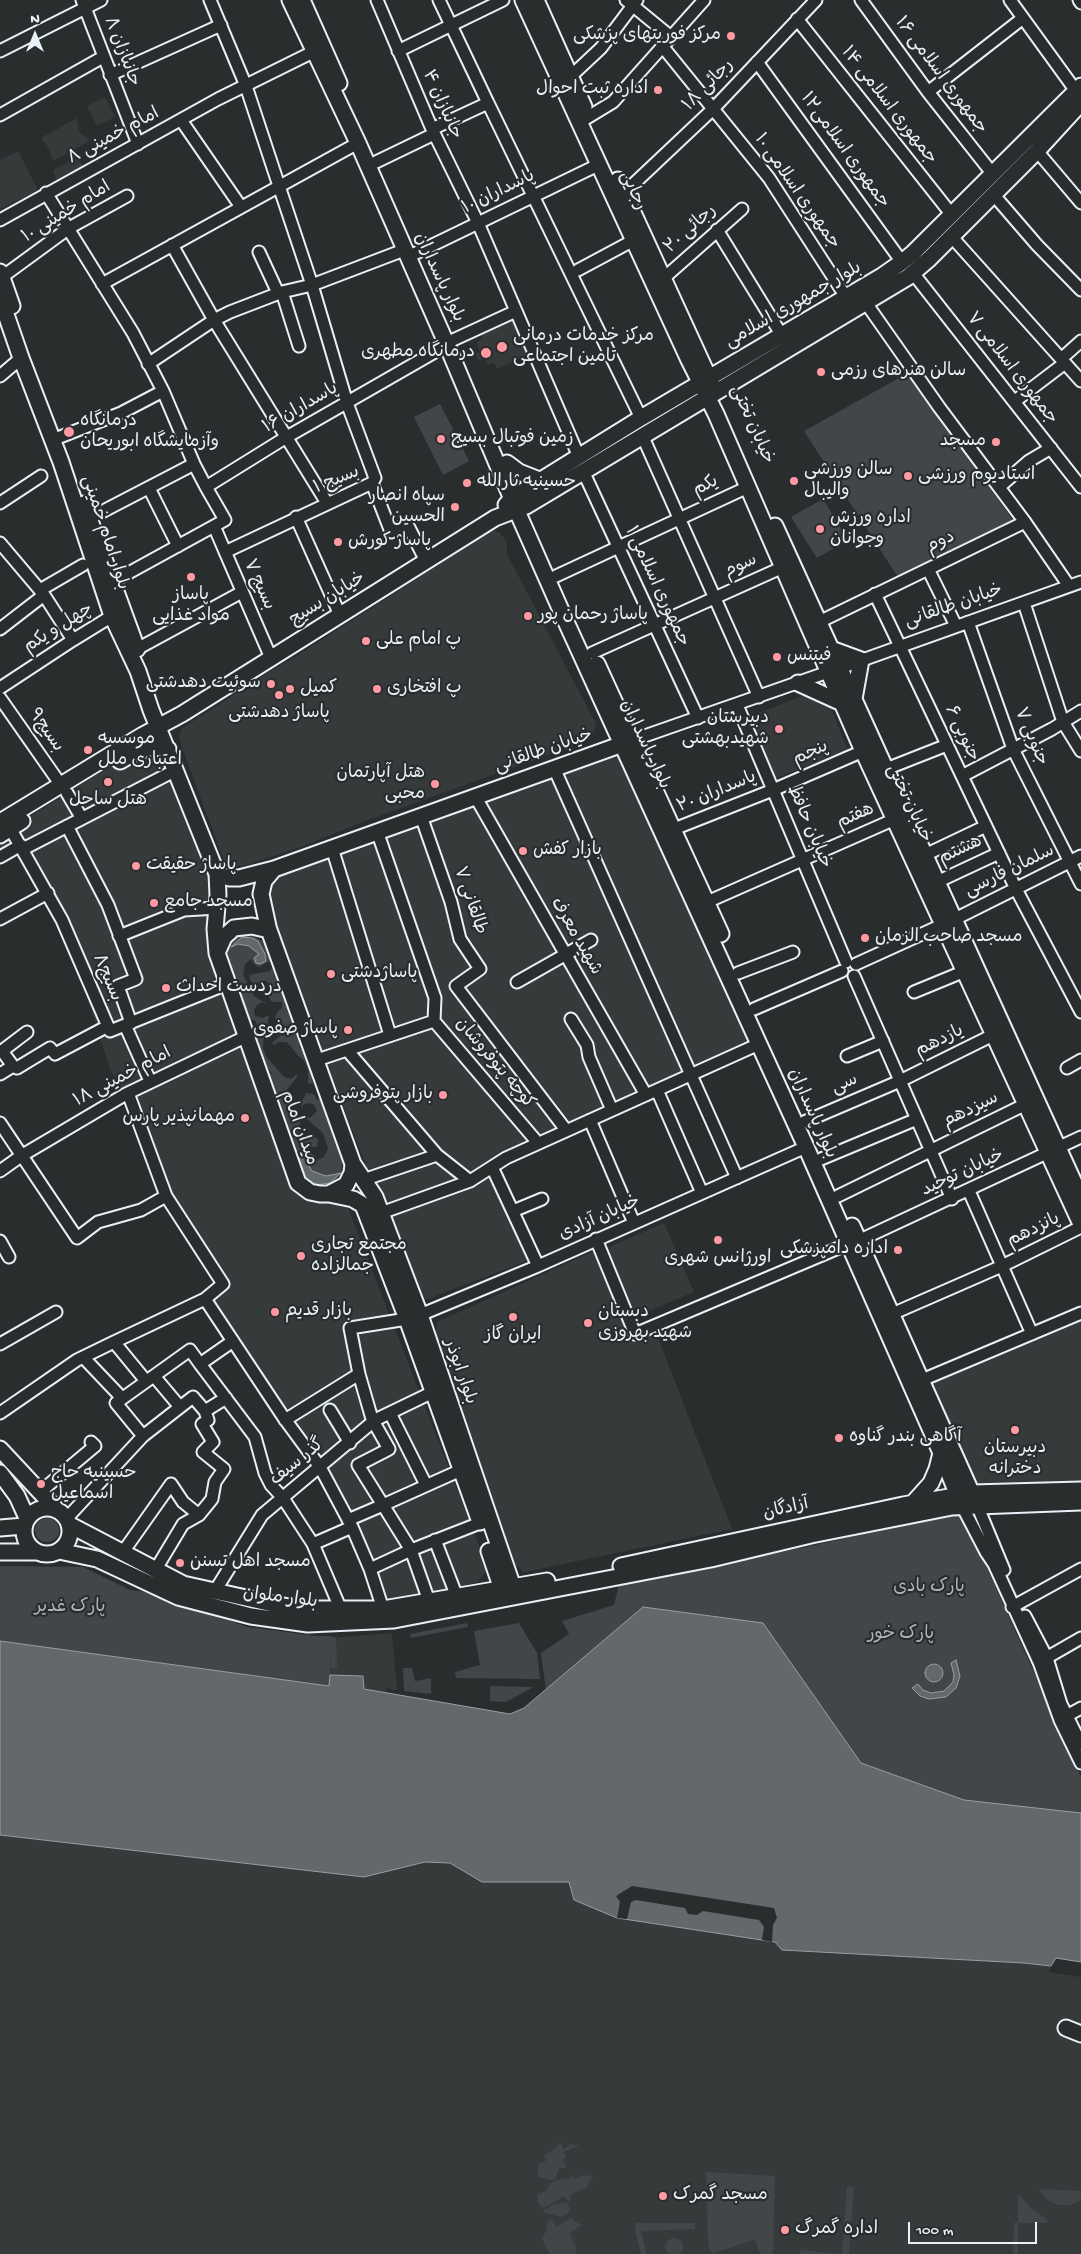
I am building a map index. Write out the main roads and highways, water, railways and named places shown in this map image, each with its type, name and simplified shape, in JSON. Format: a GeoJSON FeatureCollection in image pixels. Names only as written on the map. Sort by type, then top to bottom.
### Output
{"type":"FeatureCollection","features":[{"type":"Feature","properties":{"kind":"main road","name":"بلوار پاسداران"},"geometry":{"type":"LineString","coordinates":[[290,0],[306,23],[376,162],[409,252]]}},
{"type":"Feature","properties":{"kind":"main road","name":"بلوار پاسداران"},"geometry":{"type":"LineString","coordinates":[[302,0],[313,52],[409,252],[504,466],[512,506],[628,742],[689,874],[759,1044],[806,1147],[853,1242],[892,1314],[922,1380],[923,1398],[941,1453],[967,1500]]}},
{"type":"Feature","properties":{"kind":"main road","name":"رجایی"},"geometry":{"type":"LineString","coordinates":[[523,0],[584,120],[624,193],[664,278],[694,357],[699,383],[706,398]]}},
{"type":"Feature","properties":{"kind":"main road","name":"رجایی"},"geometry":{"type":"LineString","coordinates":[[536,0],[570,77],[600,164],[634,240],[694,357]]}},
{"type":"Feature","properties":{"kind":"main road","name":"بلوار جمهوری اسلامی"},"geometry":{"type":"LineString","coordinates":[[512,506],[542,480],[642,435],[866,303],[914,272],[1037,151],[1079,93]]}},
{"type":"Feature","properties":{"kind":"main road","name":"بلوار جمهوری اسلامی"},"geometry":{"type":"LineString","coordinates":[[512,506],[581,464],[641,418],[736,360],[846,298],[902,262],[952,215],[992,173],[1079,93]]}},
{"type":"Feature","properties":{"kind":"main road","name":"بلوار امام خمینی"},"geometry":{"type":"LineString","coordinates":[[1,275],[112,582],[112,616],[138,671],[151,710],[162,725]]}},
{"type":"Feature","properties":{"kind":"main road","name":"بلوار امام خمینی"},"geometry":{"type":"LineString","coordinates":[[0,297],[21,358],[113,600],[137,649],[168,749],[217,874]]}},
{"type":"Feature","properties":{"kind":"main road"},"geometry":{"type":"LineString","coordinates":[[699,383],[692,378],[694,357],[718,361],[736,360]]}},
{"type":"Feature","properties":{"kind":"main road"},"geometry":{"type":"LineString","coordinates":[[706,398],[707,407],[719,411],[723,396],[730,384]]}},
{"type":"Feature","properties":{"kind":"main road","name":"خیابان تختی"},"geometry":{"type":"LineString","coordinates":[[706,398],[719,411],[831,649],[834,670]]}},
{"type":"Feature","properties":{"kind":"main road","name":"خیابان تختی"},"geometry":{"type":"LineString","coordinates":[[719,411],[782,568],[848,701],[886,770],[937,882],[965,971],[1026,1104],[1081,1198]]}},
{"type":"Feature","properties":{"kind":"main road"},"geometry":{"type":"LineString","coordinates":[[512,506],[504,489],[504,466],[542,480]]}},
{"type":"Feature","properties":{"kind":"main road","name":"بلوار پاسداران"},"geometry":{"type":"LineString","coordinates":[[512,506],[556,576],[592,653],[628,742],[674,829],[689,874],[707,902],[838,1196],[853,1242],[967,1500]]}},
{"type":"Feature","properties":{"kind":"main road","name":"خیابان بسیج"},"geometry":{"type":"LineString","coordinates":[[106,764],[143,735],[182,714],[426,562],[512,506]]}},
{"type":"Feature","properties":{"kind":"main road"},"geometry":{"type":"LineString","coordinates":[[798,683],[848,701],[861,660],[831,649]]}},
{"type":"Feature","properties":{"kind":"main road","name":"خیابان تختی"},"geometry":{"type":"LineString","coordinates":[[848,701],[863,751],[895,819],[949,922],[1054,1151],[1081,1225]]}},
{"type":"Feature","properties":{"kind":"main road"},"geometry":{"type":"LineString","coordinates":[[143,735],[150,724],[151,710]]}},
{"type":"Feature","properties":{"kind":"main road"},"geometry":{"type":"LineString","coordinates":[[2,825],[106,764],[152,747],[168,749],[171,733],[182,714]]}},
{"type":"Feature","properties":{"kind":"main road","name":"خیابان طالقانی"},"geometry":{"type":"LineString","coordinates":[[217,874],[229,878],[239,878],[274,869],[628,742]]}},
{"type":"Feature","properties":{"kind":"main road"},"geometry":{"type":"LineString","coordinates":[[274,869],[264,881],[261,894],[269,931],[353,1164],[352,1173],[346,1185],[329,1194]]}},
{"type":"Feature","properties":{"kind":"main road","name":"میدان امام"},"geometry":{"type":"LineString","coordinates":[[217,874],[215,929],[217,953],[226,984],[298,1183],[310,1192],[329,1194]]}},
{"type":"Feature","properties":{"kind":"main road"},"geometry":{"type":"LineString","coordinates":[[217,953],[224,937],[234,928],[252,926],[269,931]]}},
{"type":"Feature","properties":{"kind":"main road","name":"بلوار ابوذر"},"geometry":{"type":"LineString","coordinates":[[353,1164],[363,1180],[369,1201],[413,1317],[509,1593]]}},
{"type":"Feature","properties":{"kind":"main road"},"geometry":{"type":"LineString","coordinates":[[329,1194],[369,1201]]}},
{"type":"Feature","properties":{"kind":"main road","name":"بلوار ابوذر"},"geometry":{"type":"LineString","coordinates":[[369,1201],[381,1213],[413,1317],[433,1392],[480,1523],[509,1593]]}},
{"type":"Feature","properties":{"kind":"main road"},"geometry":{"type":"LineString","coordinates":[[0,1448],[68,1522],[69,1540],[59,1551],[52,1554],[0,1552]]}},
{"type":"Feature","properties":{"kind":"main road"},"geometry":{"type":"LineString","coordinates":[[913,1503],[931,1483],[941,1453]]}},
{"type":"Feature","properties":{"kind":"main road"},"geometry":{"type":"LineString","coordinates":[[0,1473],[17,1496],[25,1522],[26,1541],[37,1552]]}},
{"type":"Feature","properties":{"kind":"main road","name":"آزادگان"},"geometry":{"type":"LineString","coordinates":[[509,1593],[810,1524],[913,1503],[1081,1490]]}},
{"type":"Feature","properties":{"kind":"main road","name":"آزادگان"},"geometry":{"type":"LineString","coordinates":[[509,1593],[711,1558],[967,1500],[1081,1502]]}},
{"type":"Feature","properties":{"kind":"main road"},"geometry":{"type":"LineString","coordinates":[[0,1528],[25,1522],[39,1509],[55,1508]]}},
{"type":"Feature","properties":{"kind":"main road","name":"بلوار ملوان"},"geometry":{"type":"LineString","coordinates":[[68,1522],[183,1584],[282,1606],[340,1610],[384,1608],[457,1597],[509,1593]]}},
{"type":"Feature","properties":{"kind":"main road","name":"بلوار ملوان"},"geometry":{"type":"LineString","coordinates":[[59,1551],[97,1559],[178,1597],[232,1612],[308,1624],[394,1620],[509,1593]]}},
{"type":"Feature","properties":{"kind":"place","name":"مرکز فوریتهای پزشکی"},"geometry":{"type":"Point","coordinates":[731,36]}},
{"type":"Feature","properties":{"kind":"place","name":"اداره ثبت احوال"},"geometry":{"type":"Point","coordinates":[658,90]}},
{"type":"Feature","properties":{"kind":"place","name":"مرکز خدمات درمانی تامین اجتماعی"},"geometry":{"type":"Point","coordinates":[502,347]}},
{"type":"Feature","properties":{"kind":"place","name":"درمانگاه مطهری"},"geometry":{"type":"Point","coordinates":[486,353]}},
{"type":"Feature","properties":{"kind":"place","name":"سالن هنرهای رزمی"},"geometry":{"type":"Point","coordinates":[821,372]}},
{"type":"Feature","properties":{"kind":"place","name":"درمانگاه وآزمایشگاه ابوریحان"},"geometry":{"type":"Point","coordinates":[69,432]}},
{"type":"Feature","properties":{"kind":"place","name":"زمین فوتبال بسیج"},"geometry":{"type":"Point","coordinates":[441,439]}},
{"type":"Feature","properties":{"kind":"place","name":"مسجد"},"geometry":{"type":"Point","coordinates":[996,442]}},
{"type":"Feature","properties":{"kind":"place","name":"استادیوم ورزشی"},"geometry":{"type":"Point","coordinates":[908,476]}},
{"type":"Feature","properties":{"kind":"place","name":"سالن ورزشی والیبال"},"geometry":{"type":"Point","coordinates":[794,481]}},
{"type":"Feature","properties":{"kind":"place","name":"حسینیه ثارالله"},"geometry":{"type":"Point","coordinates":[467,483]}},
{"type":"Feature","properties":{"kind":"place","name":"سپاه انصار الحسین"},"geometry":{"type":"Point","coordinates":[455,507]}},
{"type":"Feature","properties":{"kind":"place","name":"اداره ورزش وجوانان"},"geometry":{"type":"Point","coordinates":[820,529]}},
{"type":"Feature","properties":{"kind":"place","name":"پاساژ کورش"},"geometry":{"type":"Point","coordinates":[338,542]}},
{"type":"Feature","properties":{"kind":"place","name":"پاساز مواد غذایی"},"geometry":{"type":"Point","coordinates":[191,577]}},
{"type":"Feature","properties":{"kind":"place","name":"پاساژ رحمان پور"},"geometry":{"type":"Point","coordinates":[528,616]}},
{"type":"Feature","properties":{"kind":"place","name":"پ امام علی"},"geometry":{"type":"Point","coordinates":[366,641]}},
{"type":"Feature","properties":{"kind":"place","name":"فیتنس"},"geometry":{"type":"Point","coordinates":[777,657]}},
{"type":"Feature","properties":{"kind":"place","name":"سوئیت دهدشتی"},"geometry":{"type":"Point","coordinates":[271,684]}},
{"type":"Feature","properties":{"kind":"place","name":"کمیل"},"geometry":{"type":"Point","coordinates":[290,689]}},
{"type":"Feature","properties":{"kind":"place","name":"پ افتخاری"},"geometry":{"type":"Point","coordinates":[377,689]}},
{"type":"Feature","properties":{"kind":"place","name":"پاساژ دهدشتی"},"geometry":{"type":"Point","coordinates":[279,695]}},
{"type":"Feature","properties":{"kind":"place","name":"دبیرستان شهیدبهشتی"},"geometry":{"type":"Point","coordinates":[779,729]}},
{"type":"Feature","properties":{"kind":"place","name":"موسسه اعتباری ملل"},"geometry":{"type":"Point","coordinates":[88,750]}},
{"type":"Feature","properties":{"kind":"place","name":"هتل ساحل"},"geometry":{"type":"Point","coordinates":[108,782]}},
{"type":"Feature","properties":{"kind":"place","name":"هتل آپارتمان محبی"},"geometry":{"type":"Point","coordinates":[435,784]}},
{"type":"Feature","properties":{"kind":"place","name":"بازار کفش"},"geometry":{"type":"Point","coordinates":[523,851]}},
{"type":"Feature","properties":{"kind":"place","name":"پاساژ حقیقت"},"geometry":{"type":"Point","coordinates":[136,866]}},
{"type":"Feature","properties":{"kind":"place","name":"مسجد جامع"},"geometry":{"type":"Point","coordinates":[154,903]}},
{"type":"Feature","properties":{"kind":"place","name":"مسجد صاحب الزمان"},"geometry":{"type":"Point","coordinates":[865,938]}},
{"type":"Feature","properties":{"kind":"place","name":"پاساژدشتی"},"geometry":{"type":"Point","coordinates":[331,974]}},
{"type":"Feature","properties":{"kind":"place","name":"دردست احداث"},"geometry":{"type":"Point","coordinates":[166,988]}},
{"type":"Feature","properties":{"kind":"place","name":"پاساژ صفوی"},"geometry":{"type":"Point","coordinates":[348,1030]}},
{"type":"Feature","properties":{"kind":"place","name":"بازار پتوفروشی"},"geometry":{"type":"Point","coordinates":[443,1095]}},
{"type":"Feature","properties":{"kind":"place","name":"مهمانپذیر پارس"},"geometry":{"type":"Point","coordinates":[245,1118]}},
{"type":"Feature","properties":{"kind":"place","name":"اورژانس شهری"},"geometry":{"type":"Point","coordinates":[718,1240]}},
{"type":"Feature","properties":{"kind":"place","name":"اداره دامپزشکی"},"geometry":{"type":"Point","coordinates":[898,1250]}},
{"type":"Feature","properties":{"kind":"place","name":"مجتمع تجاری جمالزاده"},"geometry":{"type":"Point","coordinates":[301,1256]}},
{"type":"Feature","properties":{"kind":"place","name":"بازار قدیم"},"geometry":{"type":"Point","coordinates":[275,1312]}},
{"type":"Feature","properties":{"kind":"place","name":"ایران گاز"},"geometry":{"type":"Point","coordinates":[513,1317]}},
{"type":"Feature","properties":{"kind":"place","name":"دبستان شهید بهروزی"},"geometry":{"type":"Point","coordinates":[588,1323]}},
{"type":"Feature","properties":{"kind":"place","name":"دبیرستان دخترانه"},"geometry":{"type":"Point","coordinates":[1015,1430]}},
{"type":"Feature","properties":{"kind":"place","name":"آگاهی بندر گناوه"},"geometry":{"type":"Point","coordinates":[839,1438]}},
{"type":"Feature","properties":{"kind":"place","name":"حسینیه حاج اسماعیل"},"geometry":{"type":"Point","coordinates":[41,1484]}},
{"type":"Feature","properties":{"kind":"place","name":"مسجد اهل تسنن"},"geometry":{"type":"Point","coordinates":[180,1563]}},
{"type":"Feature","properties":{"kind":"place","name":"مسجد گمرک"},"geometry":{"type":"Point","coordinates":[663,2196]}},
{"type":"Feature","properties":{"kind":"place","name":"اداره گمرگ"},"geometry":{"type":"Point","coordinates":[785,2230]}},
{"type":"Feature","properties":{"kind":"park label","name":"پارک بادی"},"geometry":{"type":"Point","coordinates":[929,1588]}},
{"type":"Feature","properties":{"kind":"park label","name":"پارک غدیر"},"geometry":{"type":"Point","coordinates":[70,1608]}},
{"type":"Feature","properties":{"kind":"park label","name":"پارک خور"},"geometry":{"type":"Point","coordinates":[901,1635]}}]}
